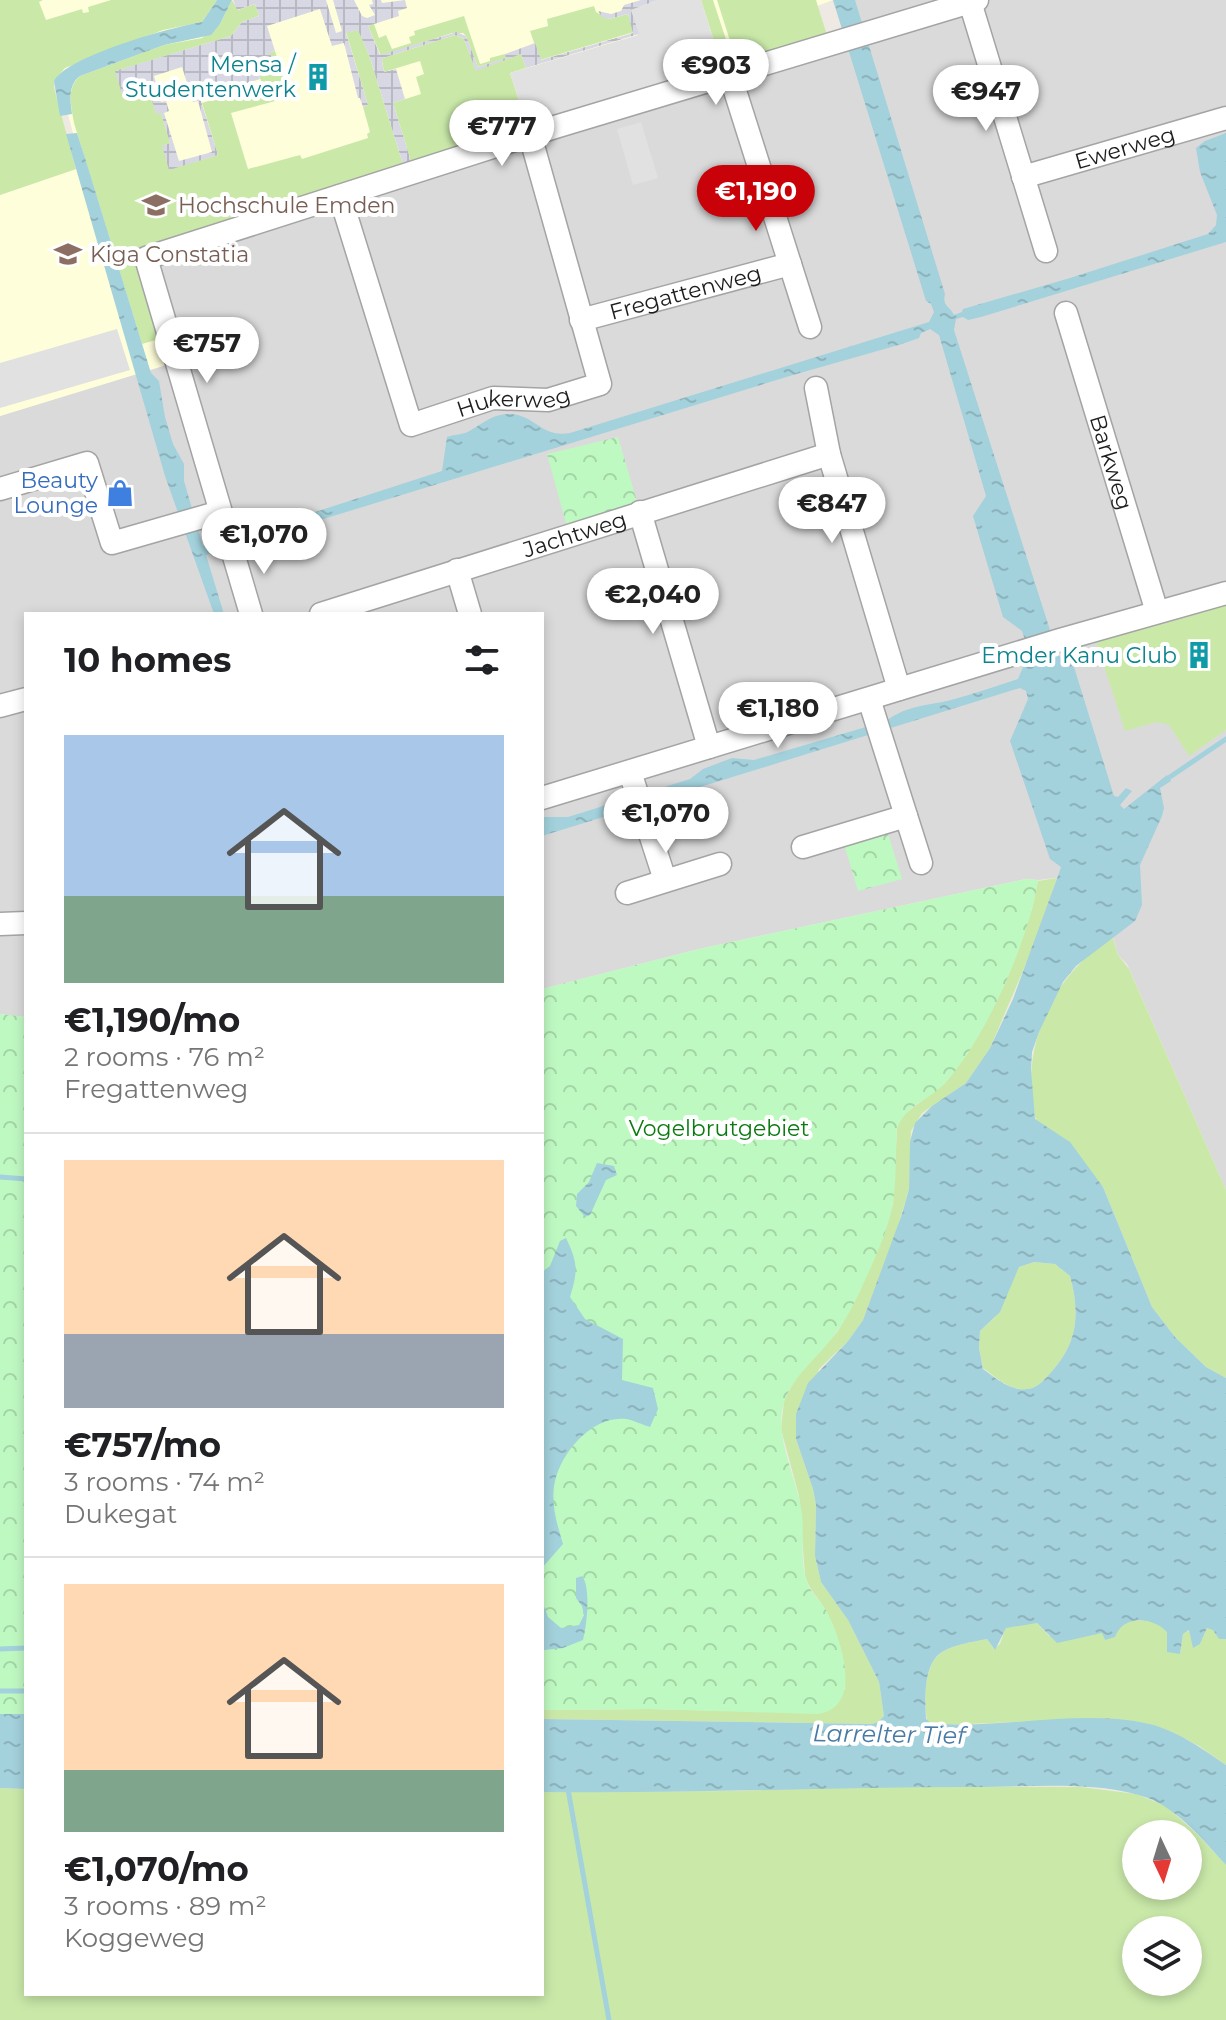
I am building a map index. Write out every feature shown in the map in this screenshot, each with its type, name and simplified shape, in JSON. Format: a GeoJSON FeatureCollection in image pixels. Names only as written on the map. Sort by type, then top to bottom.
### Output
{"type":"FeatureCollection","features":[{"type":"Feature","properties":{"kind":"street"},"geometry":{"type":"LineString","coordinates":[[250,612],[146,258],[530,135],[972,1],[1046,251]]}},
{"type":"Feature","properties":{"kind":"street","name":"Fregattenweg"},"geometry":{"type":"LineString","coordinates":[[730,75],[810,327]]}},
{"type":"Feature","properties":{"kind":"street","name":"Ewerweg"},"geometry":{"type":"LineString","coordinates":[[1023,177],[1226,118]]}},
{"type":"Feature","properties":{"kind":"street","name":"Hukerweg"},"geometry":{"type":"LineString","coordinates":[[340,196],[411,425],[493,398],[548,400],[600,384],[530,135]]}},
{"type":"Feature","properties":{"kind":"street","name":"Fregattenweg"},"geometry":{"type":"LineString","coordinates":[[581,320],[790,264]]}},
{"type":"Feature","properties":{"kind":"street","name":"Barkweg"},"geometry":{"type":"LineString","coordinates":[[1066,313],[1157,612]]}},
{"type":"Feature","properties":{"kind":"street"},"geometry":{"type":"LineString","coordinates":[[816,388],[829,454],[899,689]]}},
{"type":"Feature","properties":{"kind":"street","name":"Jachtweg"},"geometry":{"type":"LineString","coordinates":[[327,612],[829,454]]}},
{"type":"Feature","properties":{"kind":"street"},"geometry":{"type":"LineString","coordinates":[[0,489],[87,463],[112,543],[190,520],[222,519]]}},
{"type":"Feature","properties":{"kind":"street"},"geometry":{"type":"LineString","coordinates":[[640,512],[709,747]]}},
{"type":"Feature","properties":{"kind":"street"},"geometry":{"type":"LineString","coordinates":[[457,570],[469,612]]}},
{"type":"Feature","properties":{"kind":"street"},"geometry":{"type":"LineString","coordinates":[[544,797],[1060,640],[1226,593]]}},
{"type":"Feature","properties":{"kind":"street"},"geometry":{"type":"LineString","coordinates":[[869,699],[921,863]]}},
{"type":"Feature","properties":{"kind":"street"},"geometry":{"type":"LineString","coordinates":[[0,706],[24,700]]}},
{"type":"Feature","properties":{"kind":"street"},"geometry":{"type":"LineString","coordinates":[[630,772],[665,880]]}},
{"type":"Feature","properties":{"kind":"street"},"geometry":{"type":"LineString","coordinates":[[803,847],[906,816]]}},
{"type":"Feature","properties":{"kind":"street"},"geometry":{"type":"LineString","coordinates":[[627,893],[720,864]]}},
{"type":"Feature","properties":{"kind":"street"},"geometry":{"type":"LineString","coordinates":[[0,924],[24,923]]}},
{"type":"Feature","properties":{"kind":"shaded area","name":"Hochschule Emden"},"geometry":{"type":"Polygon","coordinates":[[[27,0],[833,0],[147,258],[176,362],[0,416],[0,195],[82,167],[64,99],[27,0]]]}},
{"type":"Feature","properties":{"kind":"shaded area"},"geometry":{"type":"Polygon","coordinates":[[[233,0],[326,0],[336,33],[342,31],[333,0],[354,0],[362,16],[367,18],[375,15],[369,5],[373,4],[372,0],[381,0],[382,3],[405,0],[407,8],[398,11],[399,16],[368,26],[380,55],[457,32],[466,36],[478,67],[506,58],[505,54],[535,43],[541,60],[633,33],[628,14],[609,19],[602,17],[598,11],[611,14],[621,11],[624,5],[641,0],[658,0],[631,10],[639,34],[526,68],[521,54],[476,71],[464,39],[455,35],[383,58],[384,72],[396,69],[405,99],[393,103],[414,171],[406,174],[369,55],[358,30],[346,33],[368,105],[363,107],[344,43],[332,46],[320,9],[267,26],[275,51],[270,52],[273,64],[257,69],[260,79],[200,98],[218,155],[169,170],[162,146],[170,143],[161,113],[156,114],[148,87],[122,94],[115,71],[231,36],[242,22],[259,16],[255,4],[237,10],[233,0]],[[182,67],[154,76],[161,102],[166,101],[169,111],[164,113],[179,161],[212,152],[198,101],[193,102],[182,67]]]}},
{"type":"Feature","properties":{"kind":"shaded area"},"geometry":{"type":"Polygon","coordinates":[[[658,0],[701,0],[725,76],[530,135],[510,73],[638,35],[631,10],[658,0]]]}},
{"type":"Feature","properties":{"kind":"shaded area"},"geometry":{"type":"Polygon","coordinates":[[[833,0],[1226,0],[1226,1190],[1127,964],[1118,955],[1096,873],[1026,879],[699,949],[544,988],[544,612],[24,612],[24,1017],[0,1014],[0,416],[176,362],[146,258],[846,40],[833,0]]]}},
{"type":"Feature","properties":{"kind":"shaded area"},"geometry":{"type":"Polygon","coordinates":[[[641,122],[658,178],[633,185],[617,129],[641,122]]]}},
{"type":"Feature","properties":{"kind":"shaded area"},"geometry":{"type":"Polygon","coordinates":[[[117,329],[130,370],[0,408],[0,363],[117,329]]]}},
{"type":"Feature","properties":{"kind":"green space"},"geometry":{"type":"Polygon","coordinates":[[[0,0],[43,0],[39,2],[46,20],[82,9],[83,13],[89,12],[88,7],[111,0],[217,0],[202,22],[163,30],[65,68],[54,81],[54,88],[76,169],[0,195],[0,0]]]}},
{"type":"Feature","properties":{"kind":"green space"},"geometry":{"type":"Polygon","coordinates":[[[232,0],[238,10],[255,4],[259,16],[242,22],[231,36],[116,71],[148,86],[156,113],[161,112],[170,143],[163,146],[169,169],[218,155],[202,103],[262,84],[257,69],[270,52],[275,51],[286,85],[275,89],[279,100],[231,113],[248,169],[300,155],[302,159],[368,138],[370,132],[363,107],[368,105],[346,32],[358,29],[406,174],[147,258],[169,336],[142,344],[74,123],[71,92],[80,76],[164,45],[202,38],[220,24],[232,0]]]}},
{"type":"Feature","properties":{"kind":"green space"},"geometry":{"type":"Polygon","coordinates":[[[701,0],[713,0],[737,73],[725,76],[701,0]]]}},
{"type":"Feature","properties":{"kind":"green space"},"geometry":{"type":"Polygon","coordinates":[[[717,0],[816,0],[830,45],[740,72],[717,0]]]}},
{"type":"Feature","properties":{"kind":"green space"},"geometry":{"type":"Polygon","coordinates":[[[594,6],[596,12],[609,19],[628,14],[634,32],[540,60],[530,31],[548,26],[547,19],[594,6]]]}},
{"type":"Feature","properties":{"kind":"green space"},"geometry":{"type":"Polygon","coordinates":[[[464,16],[480,64],[505,54],[507,58],[478,67],[463,33],[452,33],[381,56],[368,26],[374,24],[379,38],[386,35],[392,49],[411,43],[409,37],[415,35],[414,31],[464,16]]]}},
{"type":"Feature","properties":{"kind":"green space"},"geometry":{"type":"Polygon","coordinates":[[[455,35],[464,39],[476,70],[521,54],[526,68],[510,73],[530,135],[414,171],[393,103],[421,94],[416,77],[424,74],[420,61],[384,72],[382,61],[383,58],[455,35]]]}},
{"type":"Feature","properties":{"kind":"green space"},"geometry":{"type":"Polygon","coordinates":[[[618,437],[640,512],[569,534],[547,454],[618,437]]]}},
{"type":"Feature","properties":{"kind":"green space"},"geometry":{"type":"Polygon","coordinates":[[[1226,593],[1226,730],[1189,756],[1169,725],[1157,722],[1125,731],[1093,632],[1226,593]]]}},
{"type":"Feature","properties":{"kind":"green space"},"geometry":{"type":"Polygon","coordinates":[[[887,831],[902,879],[858,891],[844,844],[887,831]]]}},
{"type":"Feature","properties":{"kind":"green space"},"geometry":{"type":"Polygon","coordinates":[[[1057,878],[1034,945],[990,1048],[966,1083],[922,1113],[911,1131],[909,1189],[896,1233],[863,1320],[848,1341],[819,1369],[796,1439],[816,1505],[815,1556],[821,1582],[848,1620],[879,1682],[884,1716],[878,1723],[872,1724],[544,1719],[544,1710],[823,1713],[845,1689],[844,1667],[836,1633],[805,1575],[799,1496],[781,1429],[784,1401],[795,1379],[838,1331],[860,1291],[893,1204],[897,1129],[901,1117],[945,1083],[968,1053],[1013,961],[1032,909],[1038,881],[1057,878]]]}},
{"type":"Feature","properties":{"kind":"green space","name":"Vogelbrutgebiet"},"geometry":{"type":"Polygon","coordinates":[[[1026,879],[1038,880],[1015,959],[976,1041],[945,1083],[912,1108],[897,1129],[892,1208],[878,1251],[844,1321],[791,1388],[781,1416],[786,1453],[802,1515],[807,1582],[827,1612],[843,1655],[845,1687],[840,1700],[831,1710],[816,1714],[650,1709],[544,1710],[544,988],[699,949],[1026,879]]]}},
{"type":"Feature","properties":{"kind":"green space"},"geometry":{"type":"Polygon","coordinates":[[[1113,938],[1226,1190],[1226,1378],[1206,1367],[1175,1337],[1152,1307],[1103,1187],[1040,1125],[1033,1110],[1032,1061],[1043,1019],[1079,965],[1113,938]]]}},
{"type":"Feature","properties":{"kind":"green space"},"geometry":{"type":"Polygon","coordinates":[[[0,1014],[24,1017],[24,1714],[0,1714],[0,1014]]]}},
{"type":"Feature","properties":{"kind":"green space"},"geometry":{"type":"Polygon","coordinates":[[[1034,1262],[1055,1264],[1070,1276],[1075,1326],[1068,1349],[1053,1370],[1035,1387],[1022,1389],[1004,1383],[983,1368],[980,1331],[995,1317],[1019,1267],[1034,1262]]]}},
{"type":"Feature","properties":{"kind":"green space"},"geometry":{"type":"Polygon","coordinates":[[[1152,1620],[1168,1632],[1180,1654],[1183,1634],[1190,1630],[1200,1644],[1207,1628],[1213,1629],[1219,1639],[1226,1639],[1226,1765],[1172,1732],[1145,1723],[1094,1719],[943,1725],[927,1721],[925,1703],[929,1673],[937,1656],[944,1651],[987,1639],[994,1649],[1010,1625],[1037,1623],[1049,1636],[1103,1633],[1105,1640],[1128,1621],[1152,1620]]]}},
{"type":"Feature","properties":{"kind":"green space"},"geometry":{"type":"Polygon","coordinates":[[[869,1786],[1081,1787],[1136,1794],[1166,1806],[1182,1820],[1122,1820],[1122,1900],[1202,1900],[1202,1839],[1226,1865],[1226,2020],[0,2020],[0,1788],[24,1789],[24,1996],[544,1996],[544,1792],[734,1791],[869,1786]]]}},
{"type":"Feature","properties":{"kind":"water"},"geometry":{"type":"Polygon","coordinates":[[[217,0],[232,0],[211,35],[164,45],[80,76],[72,88],[72,114],[60,116],[54,81],[63,71],[122,44],[202,22],[217,0]]]}},
{"type":"Feature","properties":{"kind":"water","name":"Larrelter Tief"},"geometry":{"type":"Polygon","coordinates":[[[833,0],[855,0],[945,302],[954,315],[963,309],[1208,234],[1216,225],[1217,215],[1200,172],[1196,148],[1226,133],[1226,242],[981,317],[956,319],[954,330],[1058,655],[1074,667],[1114,796],[1118,797],[1126,788],[1132,791],[1120,805],[1124,809],[1167,775],[1171,781],[1160,788],[1164,808],[1162,816],[1140,865],[1142,905],[1135,921],[1076,966],[1063,982],[1039,1032],[1032,1052],[1031,1069],[1035,1119],[1070,1142],[1103,1187],[1152,1307],[1175,1337],[1206,1367],[1226,1378],[1226,1639],[1219,1639],[1213,1630],[1207,1628],[1200,1644],[1193,1648],[1189,1630],[1183,1634],[1180,1654],[1167,1652],[1167,1632],[1147,1621],[1131,1621],[1115,1637],[1105,1640],[1102,1633],[1057,1643],[1037,1623],[1006,1628],[995,1650],[987,1639],[942,1652],[928,1673],[925,1702],[926,1719],[931,1723],[1119,1719],[1156,1726],[1187,1740],[1226,1765],[1226,1865],[1202,1840],[1202,1820],[1182,1820],[1148,1798],[1108,1789],[1039,1786],[544,1792],[544,1719],[872,1724],[884,1716],[879,1682],[848,1620],[821,1582],[815,1556],[816,1505],[796,1439],[796,1414],[808,1383],[848,1341],[863,1320],[909,1189],[910,1142],[915,1123],[932,1106],[966,1083],[990,1048],[1013,999],[1061,867],[1050,859],[1010,741],[1028,699],[1026,691],[1020,688],[544,835],[544,817],[568,817],[690,779],[703,769],[732,758],[754,760],[886,721],[909,709],[951,700],[1018,679],[1024,665],[1032,662],[1022,631],[1003,617],[973,516],[986,496],[939,335],[930,329],[921,333],[919,338],[902,344],[206,555],[223,612],[213,612],[165,476],[66,134],[77,133],[151,373],[159,381],[165,417],[173,444],[184,464],[184,481],[203,546],[442,471],[447,437],[469,432],[495,417],[511,414],[552,432],[570,433],[929,322],[934,312],[926,301],[833,0]],[[1034,1262],[1019,1267],[1000,1312],[980,1331],[983,1369],[1010,1386],[1022,1389],[1038,1385],[1068,1349],[1076,1314],[1070,1276],[1055,1264],[1034,1262]]]}},
{"type":"Feature","properties":{"kind":"water"},"geometry":{"type":"Polygon","coordinates":[[[597,1163],[614,1166],[617,1175],[606,1180],[590,1215],[585,1217],[576,1206],[577,1194],[589,1182],[597,1163]]]}},
{"type":"Feature","properties":{"kind":"water"},"geometry":{"type":"Polygon","coordinates":[[[566,1238],[576,1267],[570,1297],[585,1319],[623,1339],[622,1380],[653,1388],[658,1409],[650,1427],[614,1419],[591,1429],[572,1447],[559,1470],[553,1497],[563,1544],[544,1566],[544,1270],[550,1266],[560,1241],[566,1238]]]}},
{"type":"Feature","properties":{"kind":"water"},"geometry":{"type":"Polygon","coordinates":[[[582,1576],[585,1581],[587,1597],[583,1640],[563,1648],[544,1650],[544,1606],[548,1617],[561,1628],[579,1625],[584,1615],[576,1598],[576,1578],[582,1576]]]}},
{"type":"Feature","properties":{"kind":"water"},"geometry":{"type":"Polygon","coordinates":[[[0,1714],[24,1714],[24,1789],[0,1788],[0,1714]]]}},
{"type":"Feature","properties":{"kind":"waterway"},"geometry":{"type":"LineString","coordinates":[[1164,781],[1226,739]]}},
{"type":"Feature","properties":{"kind":"waterway"},"geometry":{"type":"LineString","coordinates":[[0,1177],[24,1179]]}},
{"type":"Feature","properties":{"kind":"waterway"},"geometry":{"type":"LineString","coordinates":[[0,1649],[24,1648]]}},
{"type":"Feature","properties":{"kind":"waterway"},"geometry":{"type":"LineString","coordinates":[[0,1691],[24,1691]]}},
{"type":"Feature","properties":{"kind":"waterway"},"geometry":{"type":"LineString","coordinates":[[568,1789],[609,2020]]}},
{"type":"Feature","properties":{"kind":"place","name":"Mensa / Studentenwerk"},"geometry":{"type":"Point","coordinates":[318,77]}},
{"type":"Feature","properties":{"kind":"place","name":"Hochschule Emden"},"geometry":{"type":"Point","coordinates":[156,205]}},
{"type":"Feature","properties":{"kind":"place","name":"Kiga Constatia"},"geometry":{"type":"Point","coordinates":[68,254]}},
{"type":"Feature","properties":{"kind":"place","name":"Beauty Lounge"},"geometry":{"type":"Point","coordinates":[120,493]}},
{"type":"Feature","properties":{"kind":"place","name":"Emder Kanu Club"},"geometry":{"type":"Point","coordinates":[1199,655]}}]}
